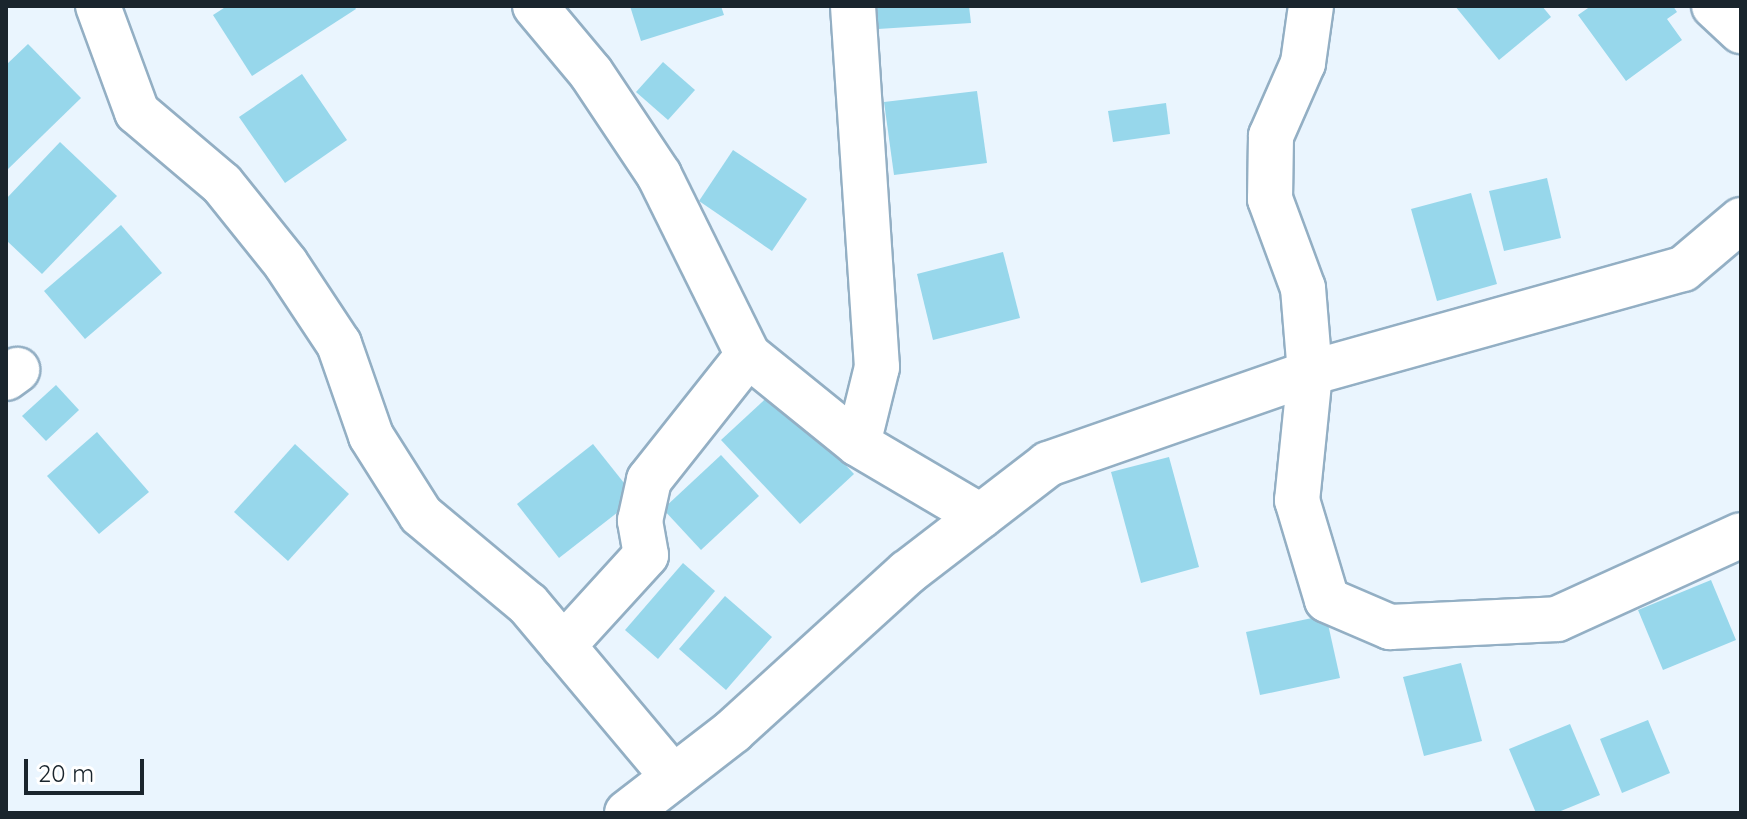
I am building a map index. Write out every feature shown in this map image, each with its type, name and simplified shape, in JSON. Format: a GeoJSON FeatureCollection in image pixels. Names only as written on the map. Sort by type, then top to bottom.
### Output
{"type":"FeatureCollection","features":[{"type":"Feature","properties":{"kind":"street"},"geometry":{"type":"LineString","coordinates":[[98,6],[137,112],[222,184],[286,264],[339,344],[371,436],[421,515],[528,604],[673,777]]}},
{"type":"Feature","properties":{"kind":"street"},"geometry":{"type":"LineString","coordinates":[[535,6],[591,73],[659,175],[748,355],[858,444],[980,516]]}},
{"type":"Feature","properties":{"kind":"street"},"geometry":{"type":"LineString","coordinates":[[853,6],[877,367],[858,444]]}},
{"type":"Feature","properties":{"kind":"street"},"geometry":{"type":"LineString","coordinates":[[1311,6],[1303,63],[1271,136],[1270,199],[1303,288],[1310,373],[1297,500],[1327,600],[1390,627],[1557,619],[1741,535]]}},
{"type":"Feature","properties":{"kind":"street"},"geometry":{"type":"LineString","coordinates":[[1714,6],[1741,31]]}},
{"type":"Feature","properties":{"kind":"street"},"geometry":{"type":"LineString","coordinates":[[627,813],[733,731],[908,572],[1048,464],[1310,373],[1617,283],[1683,269],[1741,220]]}},
{"type":"Feature","properties":{"kind":"street"},"geometry":{"type":"LineString","coordinates":[[563,646],[646,555],[640,521],[649,480],[748,355]]}},
{"type":"Feature","properties":{"kind":"building"},"geometry":{"type":"Polygon","coordinates":[[[227,6],[354,6],[356,9],[252,76],[213,15],[227,6]]]}},
{"type":"Feature","properties":{"kind":"building"},"geometry":{"type":"Polygon","coordinates":[[[630,6],[721,6],[724,15],[641,41],[630,6]]]}},
{"type":"Feature","properties":{"kind":"building"},"geometry":{"type":"Polygon","coordinates":[[[877,6],[969,6],[971,23],[878,29],[877,6]]]}},
{"type":"Feature","properties":{"kind":"building"},"geometry":{"type":"Polygon","coordinates":[[[1455,6],[1542,6],[1551,17],[1499,60],[1455,6]]]}},
{"type":"Feature","properties":{"kind":"building"},"geometry":{"type":"Polygon","coordinates":[[[1591,6],[1673,6],[1677,12],[1667,19],[1682,40],[1626,81],[1578,15],[1591,6]]]}},
{"type":"Feature","properties":{"kind":"building"},"geometry":{"type":"Polygon","coordinates":[[[28,44],[81,98],[6,171],[6,65],[28,44]]]}},
{"type":"Feature","properties":{"kind":"building"},"geometry":{"type":"Polygon","coordinates":[[[663,62],[695,90],[668,120],[636,92],[663,62]]]}},
{"type":"Feature","properties":{"kind":"building"},"geometry":{"type":"Polygon","coordinates":[[[302,74],[347,140],[285,183],[239,117],[302,74]]]}},
{"type":"Feature","properties":{"kind":"building"},"geometry":{"type":"Polygon","coordinates":[[[977,91],[987,163],[894,175],[884,102],[977,91]]]}},
{"type":"Feature","properties":{"kind":"building"},"geometry":{"type":"Polygon","coordinates":[[[1166,103],[1170,134],[1113,142],[1108,111],[1166,103]]]}},
{"type":"Feature","properties":{"kind":"building"},"geometry":{"type":"Polygon","coordinates":[[[60,142],[117,196],[42,274],[6,240],[6,199],[60,142]]]}},
{"type":"Feature","properties":{"kind":"building"},"geometry":{"type":"Polygon","coordinates":[[[733,150],[807,199],[772,251],[699,201],[733,150]]]}},
{"type":"Feature","properties":{"kind":"building"},"geometry":{"type":"Polygon","coordinates":[[[1547,178],[1561,238],[1504,251],[1489,191],[1547,178]]]}},
{"type":"Feature","properties":{"kind":"building"},"geometry":{"type":"Polygon","coordinates":[[[1471,193],[1497,284],[1437,301],[1411,209],[1471,193]]]}},
{"type":"Feature","properties":{"kind":"building"},"geometry":{"type":"Polygon","coordinates":[[[121,225],[162,273],[85,339],[44,291],[121,225]]]}},
{"type":"Feature","properties":{"kind":"building"},"geometry":{"type":"Polygon","coordinates":[[[1003,252],[1020,318],[933,340],[917,274],[1003,252]]]}},
{"type":"Feature","properties":{"kind":"building"},"geometry":{"type":"Polygon","coordinates":[[[56,385],[79,410],[46,441],[22,416],[56,385]]]}},
{"type":"Feature","properties":{"kind":"building"},"geometry":{"type":"Polygon","coordinates":[[[775,390],[854,474],[800,524],[721,440],[775,390]]]}},
{"type":"Feature","properties":{"kind":"building"},"geometry":{"type":"Polygon","coordinates":[[[97,432],[149,492],[99,534],[47,476],[97,432]]]}},
{"type":"Feature","properties":{"kind":"building"},"geometry":{"type":"Polygon","coordinates":[[[295,444],[349,494],[288,561],[234,512],[295,444]]]}},
{"type":"Feature","properties":{"kind":"building"},"geometry":{"type":"Polygon","coordinates":[[[593,444],[636,498],[559,558],[517,504],[593,444]]]}},
{"type":"Feature","properties":{"kind":"building"},"geometry":{"type":"Polygon","coordinates":[[[721,455],[759,496],[701,550],[663,509],[721,455]]]}},
{"type":"Feature","properties":{"kind":"building"},"geometry":{"type":"Polygon","coordinates":[[[1169,457],[1199,567],[1141,583],[1111,472],[1169,457]]]}},
{"type":"Feature","properties":{"kind":"building"},"geometry":{"type":"Polygon","coordinates":[[[683,563],[715,591],[658,659],[625,630],[683,563]]]}},
{"type":"Feature","properties":{"kind":"building"},"geometry":{"type":"Polygon","coordinates":[[[1711,580],[1736,640],[1663,670],[1638,610],[1711,580]]]}},
{"type":"Feature","properties":{"kind":"building"},"geometry":{"type":"Polygon","coordinates":[[[725,596],[772,637],[726,690],[679,649],[725,596]]]}},
{"type":"Feature","properties":{"kind":"building"},"geometry":{"type":"Polygon","coordinates":[[[1326,615],[1340,678],[1260,695],[1246,632],[1326,615]]]}},
{"type":"Feature","properties":{"kind":"building"},"geometry":{"type":"Polygon","coordinates":[[[1461,663],[1482,741],[1424,756],[1403,677],[1461,663]]]}},
{"type":"Feature","properties":{"kind":"building"},"geometry":{"type":"Polygon","coordinates":[[[1648,720],[1670,773],[1622,793],[1600,739],[1648,720]]]}},
{"type":"Feature","properties":{"kind":"building"},"geometry":{"type":"Polygon","coordinates":[[[1570,724],[1600,795],[1556,813],[1536,813],[1509,749],[1570,724]]]}}]}
